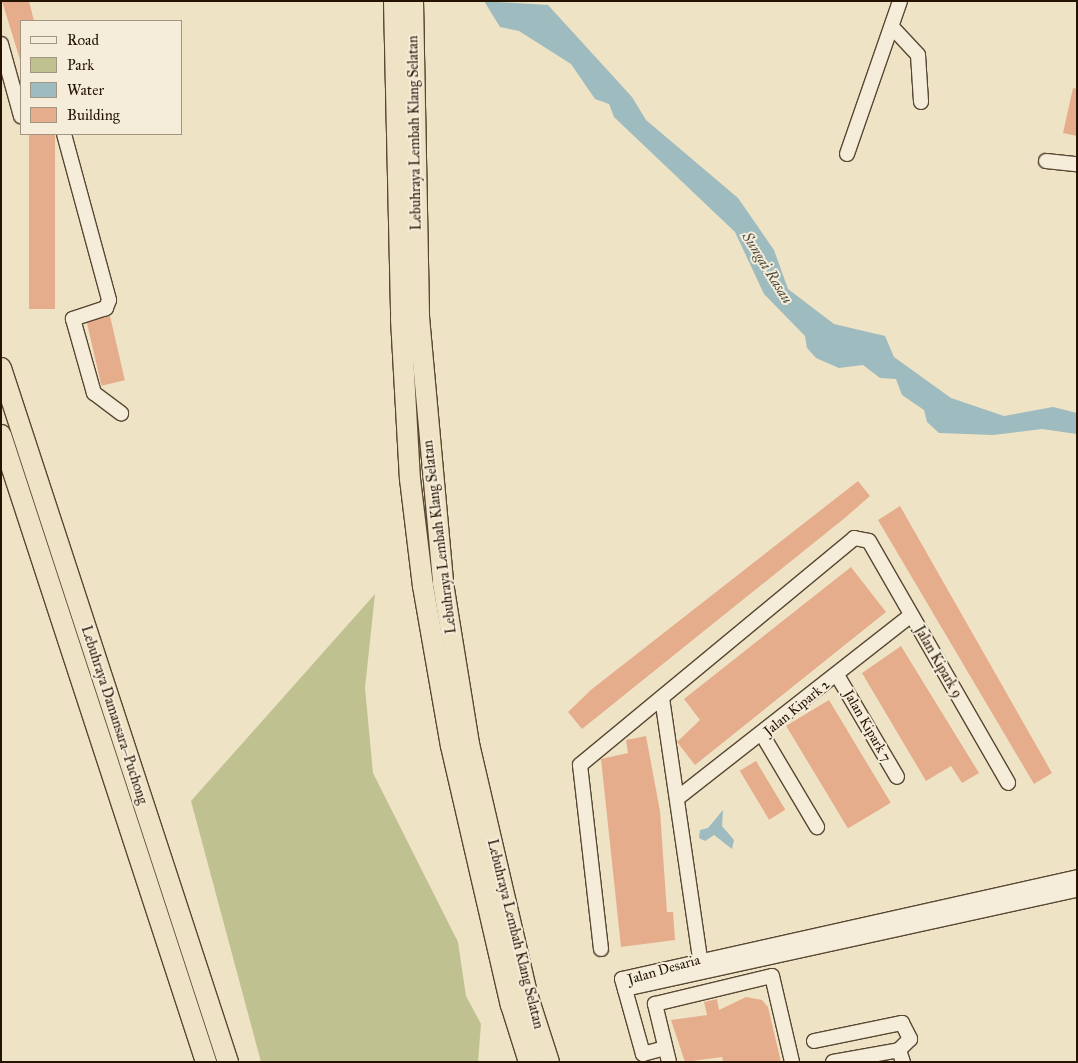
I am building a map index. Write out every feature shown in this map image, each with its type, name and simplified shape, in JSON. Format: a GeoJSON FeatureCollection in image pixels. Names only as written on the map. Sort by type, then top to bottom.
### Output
{"type":"FeatureCollection","features":[{"type":"Feature","properties":{"kind":"highway","name":"Lebuhraya Lembah Klang Selatan"},"geometry":{"type":"LineString","coordinates":[[412,1],[419,317],[430,467],[443,583],[469,744],[528,997],[549,1062]]}},
{"type":"Feature","properties":{"kind":"highway","name":"Lebuhraya Lembah Klang Selatan"},"geometry":{"type":"LineString","coordinates":[[394,7],[401,319],[410,479],[423,586],[453,756],[510,1005],[529,1062]]}},
{"type":"Feature","properties":{"kind":"highway","name":"Lebuhraya Damansara–Puchong"},"geometry":{"type":"LineString","coordinates":[[1,368],[228,1062]]}},
{"type":"Feature","properties":{"kind":"highway","name":"Lebuhraya Damansara–Puchong"},"geometry":{"type":"LineString","coordinates":[[1,435],[206,1062]]}},
{"type":"Feature","properties":{"kind":"street"},"geometry":{"type":"LineString","coordinates":[[847,154],[900,1]]}},
{"type":"Feature","properties":{"kind":"street"},"geometry":{"type":"LineString","coordinates":[[892,27],[918,55],[921,102]]}},
{"type":"Feature","properties":{"kind":"street"},"geometry":{"type":"LineString","coordinates":[[1,44],[20,112]]}},
{"type":"Feature","properties":{"kind":"street"},"geometry":{"type":"LineString","coordinates":[[64,135],[109,300],[106,308],[73,319],[94,393],[121,413]]}},
{"type":"Feature","properties":{"kind":"street"},"geometry":{"type":"LineString","coordinates":[[1046,161],[1077,164]]}},
{"type":"Feature","properties":{"kind":"street","name":"Jalan Kipark 9"},"geometry":{"type":"LineString","coordinates":[[662,698],[854,538],[869,540],[1008,783]]}},
{"type":"Feature","properties":{"kind":"street","name":"Jalan Kipark 2"},"geometry":{"type":"LineString","coordinates":[[679,797],[763,736],[911,615]]}},
{"type":"Feature","properties":{"kind":"street","name":"Jalan Kipark 7"},"geometry":{"type":"LineString","coordinates":[[837,675],[897,777]]}},
{"type":"Feature","properties":{"kind":"street"},"geometry":{"type":"LineString","coordinates":[[601,948],[580,765],[662,698],[679,797],[701,966]]}},
{"type":"Feature","properties":{"kind":"street"},"geometry":{"type":"LineString","coordinates":[[763,736],[817,827]]}},
{"type":"Feature","properties":{"kind":"street","name":"Jalan Desaria"},"geometry":{"type":"LineString","coordinates":[[701,966],[1077,877]]}},
{"type":"Feature","properties":{"kind":"street","name":"Jalan Desaria"},"geometry":{"type":"LineString","coordinates":[[643,1058],[622,979],[701,966],[768,959],[1077,890]]}},
{"type":"Feature","properties":{"kind":"street"},"geometry":{"type":"LineString","coordinates":[[768,959],[792,1062]]}},
{"type":"Feature","properties":{"kind":"street"},"geometry":{"type":"LineString","coordinates":[[643,1058],[667,1055],[656,1004],[772,976]]}},
{"type":"Feature","properties":{"kind":"street"},"geometry":{"type":"LineString","coordinates":[[814,1041],[902,1023],[910,1038],[901,1056],[833,1062]]}},
{"type":"Feature","properties":{"kind":"green space"},"geometry":{"type":"Polygon","coordinates":[[[375,594],[365,688],[373,773],[458,942],[466,996],[481,1024],[478,1062],[261,1062],[191,801],[375,594]]]}},
{"type":"Feature","properties":{"kind":"water","name":"Sungai Rasau"},"geometry":{"type":"Polygon","coordinates":[[[484,1],[548,5],[632,97],[646,120],[738,198],[774,250],[788,289],[834,324],[885,336],[894,357],[951,398],[1004,416],[1053,407],[1077,413],[1077,434],[1042,429],[993,435],[939,433],[927,422],[924,410],[902,395],[896,379],[880,378],[863,365],[839,368],[816,358],[807,348],[805,336],[764,294],[735,232],[614,117],[609,104],[595,99],[571,64],[519,31],[500,27],[484,1]]]}},
{"type":"Feature","properties":{"kind":"water"},"geometry":{"type":"Polygon","coordinates":[[[723,810],[722,826],[734,840],[732,849],[714,835],[705,841],[699,838],[700,830],[708,828],[723,810]]]}},
{"type":"Feature","properties":{"kind":"building"},"geometry":{"type":"Polygon","coordinates":[[[2,1],[29,1],[34,20],[20,20],[20,60],[2,1]]]}},
{"type":"Feature","properties":{"kind":"building"},"geometry":{"type":"Polygon","coordinates":[[[1073,88],[1077,89],[1077,136],[1063,133],[1073,88]]]}},
{"type":"Feature","properties":{"kind":"building"},"geometry":{"type":"Polygon","coordinates":[[[29,135],[55,135],[55,309],[29,309],[29,135]]]}},
{"type":"Feature","properties":{"kind":"building"},"geometry":{"type":"Polygon","coordinates":[[[110,316],[125,380],[101,386],[87,321],[110,316]]]}},
{"type":"Feature","properties":{"kind":"building"},"geometry":{"type":"Polygon","coordinates":[[[858,481],[870,496],[582,729],[568,712],[592,689],[858,481]]]}},
{"type":"Feature","properties":{"kind":"building"},"geometry":{"type":"Polygon","coordinates":[[[900,506],[1052,773],[1034,784],[878,520],[900,506]]]}},
{"type":"Feature","properties":{"kind":"building"},"geometry":{"type":"Polygon","coordinates":[[[851,567],[886,612],[695,765],[677,742],[700,720],[684,699],[851,567]]]}},
{"type":"Feature","properties":{"kind":"building"},"geometry":{"type":"Polygon","coordinates":[[[901,646],[979,773],[962,783],[951,766],[926,781],[862,673],[901,646]]]}},
{"type":"Feature","properties":{"kind":"building"},"geometry":{"type":"Polygon","coordinates":[[[829,700],[891,803],[848,829],[786,726],[829,700]]]}},
{"type":"Feature","properties":{"kind":"building"},"geometry":{"type":"Polygon","coordinates":[[[646,736],[660,811],[667,912],[673,912],[675,940],[621,947],[601,759],[628,753],[626,740],[646,736]]]}},
{"type":"Feature","properties":{"kind":"building"},"geometry":{"type":"Polygon","coordinates":[[[756,761],[785,810],[769,820],[740,771],[756,761]]]}},
{"type":"Feature","properties":{"kind":"building"},"geometry":{"type":"Polygon","coordinates":[[[746,997],[762,1000],[768,1007],[781,1062],[723,1061],[722,1057],[685,1062],[671,1020],[707,1015],[704,1002],[717,999],[719,1010],[746,997]]]}}]}
